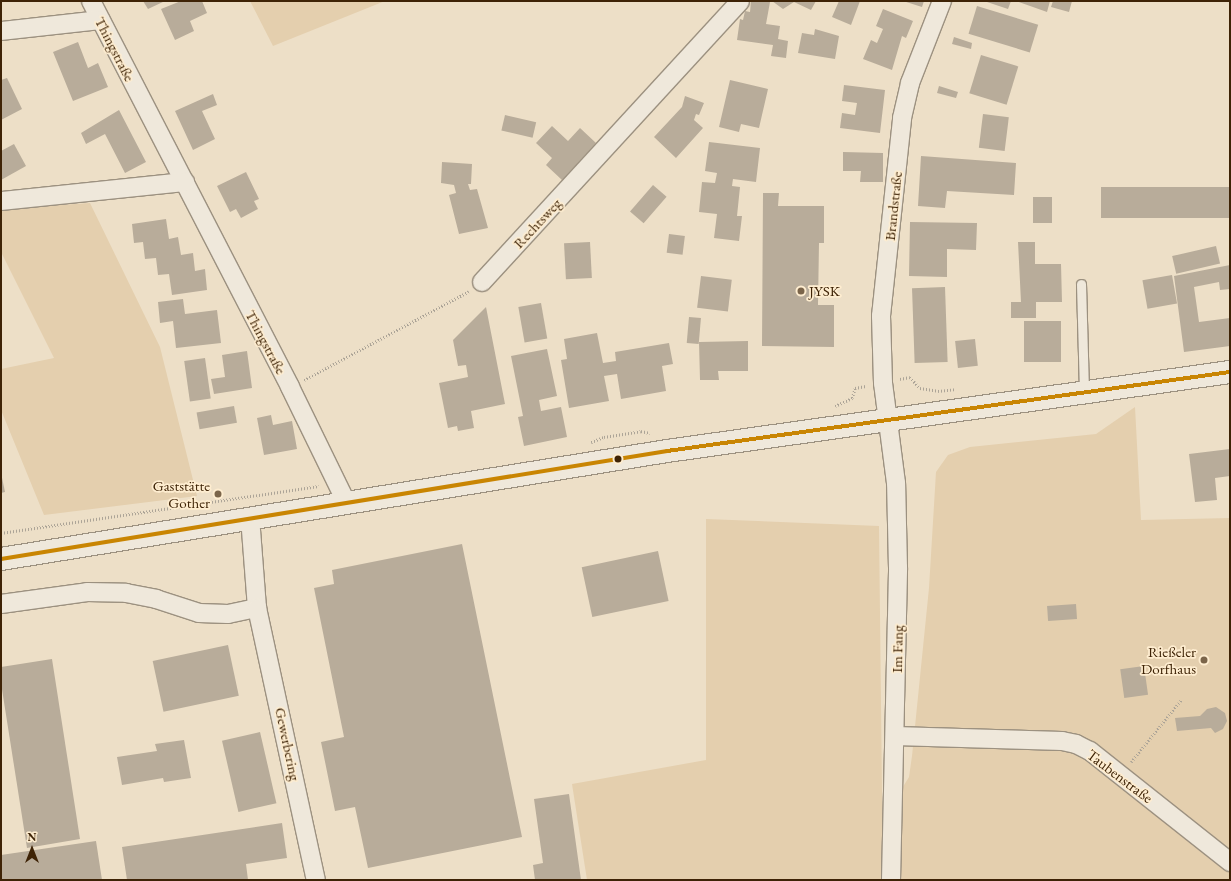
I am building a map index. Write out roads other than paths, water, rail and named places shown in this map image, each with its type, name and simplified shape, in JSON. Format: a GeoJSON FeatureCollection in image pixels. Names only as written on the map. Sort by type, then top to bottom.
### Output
{"type":"FeatureCollection","features":[{"type":"Feature","properties":{"kind":"main road"},"geometry":{"type":"LineString","coordinates":[[1,559],[250,517],[887,418],[1230,372]]}},
{"type":"Feature","properties":{"kind":"street","name":"Thingstraße"},"geometry":{"type":"LineString","coordinates":[[91,1],[290,387],[346,502]]}},
{"type":"Feature","properties":{"kind":"street","name":"Rechtsweg"},"geometry":{"type":"LineString","coordinates":[[482,282],[740,1]]}},
{"type":"Feature","properties":{"kind":"street","name":"Brandstraße"},"geometry":{"type":"LineString","coordinates":[[887,418],[883,383],[881,316],[902,118],[910,83],[942,1]]}},
{"type":"Feature","properties":{"kind":"street"},"geometry":{"type":"LineString","coordinates":[[1,31],[100,20]]}},
{"type":"Feature","properties":{"kind":"street"},"geometry":{"type":"LineString","coordinates":[[1,201],[185,182]]}},
{"type":"Feature","properties":{"kind":"street","name":"Im Fang"},"geometry":{"type":"LineString","coordinates":[[887,418],[897,498],[895,736],[892,786],[891,880]]}},
{"type":"Feature","properties":{"kind":"street","name":"Gewerbering"},"geometry":{"type":"LineString","coordinates":[[250,517],[257,608],[316,880]]}},
{"type":"Feature","properties":{"kind":"street"},"geometry":{"type":"LineString","coordinates":[[1,604],[95,592],[134,595],[199,613],[228,614],[257,608]]}},
{"type":"Feature","properties":{"kind":"street","name":"Taubenstraße"},"geometry":{"type":"LineString","coordinates":[[895,736],[1062,741],[1090,751],[1230,862]]}},
{"type":"Feature","properties":{"kind":"lane"},"geometry":{"type":"LineString","coordinates":[[1081,284],[1084,392]]}},
{"type":"Feature","properties":{"kind":"place","name":"JYSK"},"geometry":{"type":"Point","coordinates":[801,291]}},
{"type":"Feature","properties":{"kind":"place","name":"Gaststätte Gother"},"geometry":{"type":"Point","coordinates":[218,494]}},
{"type":"Feature","properties":{"kind":"place","name":"Rießeler Dorfhaus"},"geometry":{"type":"Point","coordinates":[1204,660]}}]}
